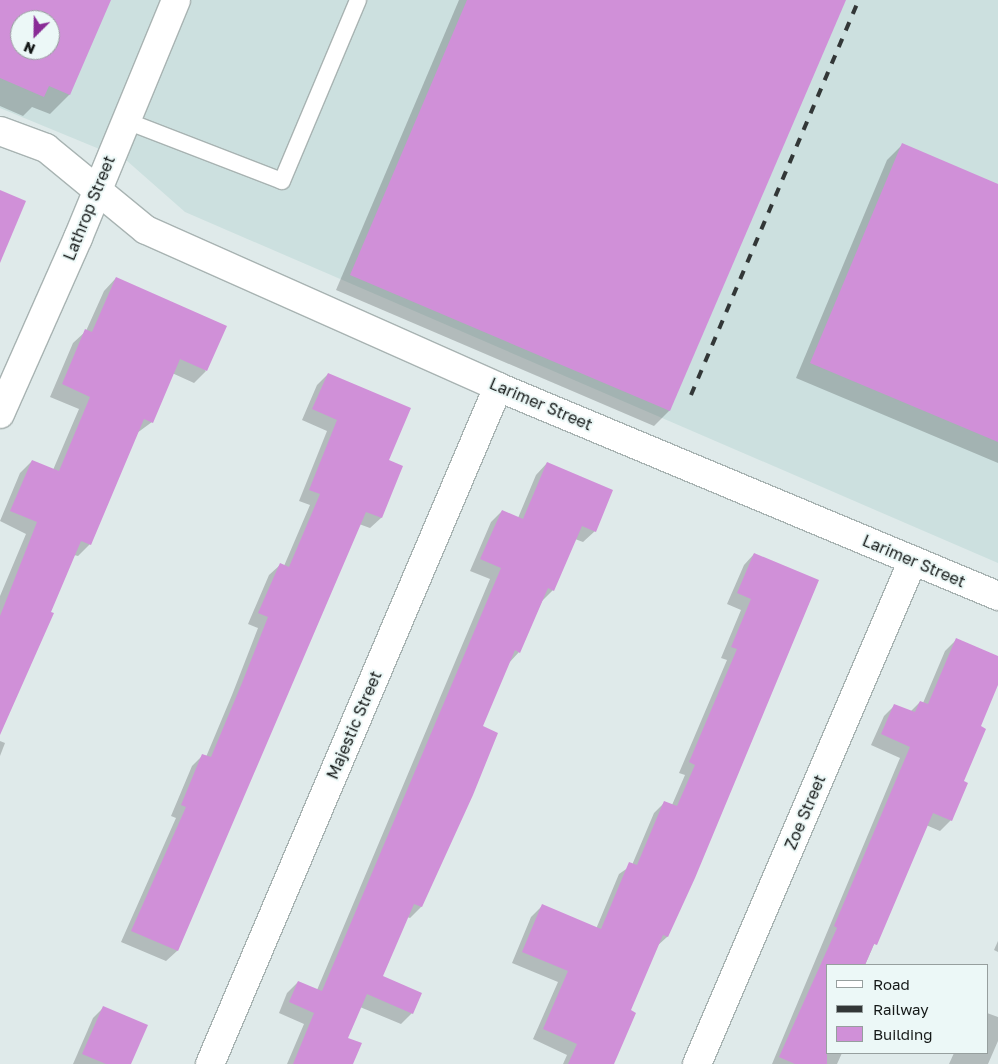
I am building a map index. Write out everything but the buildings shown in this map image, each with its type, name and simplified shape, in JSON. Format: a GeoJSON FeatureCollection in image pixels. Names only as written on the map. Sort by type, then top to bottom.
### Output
{"type":"FeatureCollection","features":[{"type":"Feature","properties":{"kind":"street","name":"Lathrop Street"},"geometry":{"type":"LineString","coordinates":[[0,414],[78,238],[124,120],[176,0]]}},
{"type":"Feature","properties":{"kind":"street","name":"Larimer Street"},"geometry":{"type":"LineString","coordinates":[[0,130],[46,148],[146,230],[498,386],[998,596]]}},
{"type":"Feature","properties":{"kind":"street","name":"Majestic Street"},"geometry":{"type":"LineString","coordinates":[[210,1064],[498,386]]}},
{"type":"Feature","properties":{"kind":"street","name":"Zoe Street"},"geometry":{"type":"LineString","coordinates":[[697,1064],[913,560]]}},
{"type":"Feature","properties":{"kind":"lane"},"geometry":{"type":"LineString","coordinates":[[124,120],[282,182],[358,0]]}},
{"type":"Feature","properties":{"kind":"shaded area"},"geometry":{"type":"Polygon","coordinates":[[[0,0],[998,0],[998,563],[185,212],[126,160],[0,108],[0,0]]]}},
{"type":"Feature","properties":{"kind":"railway"},"geometry":{"type":"LineString","coordinates":[[691,395],[859,0]]}}]}
